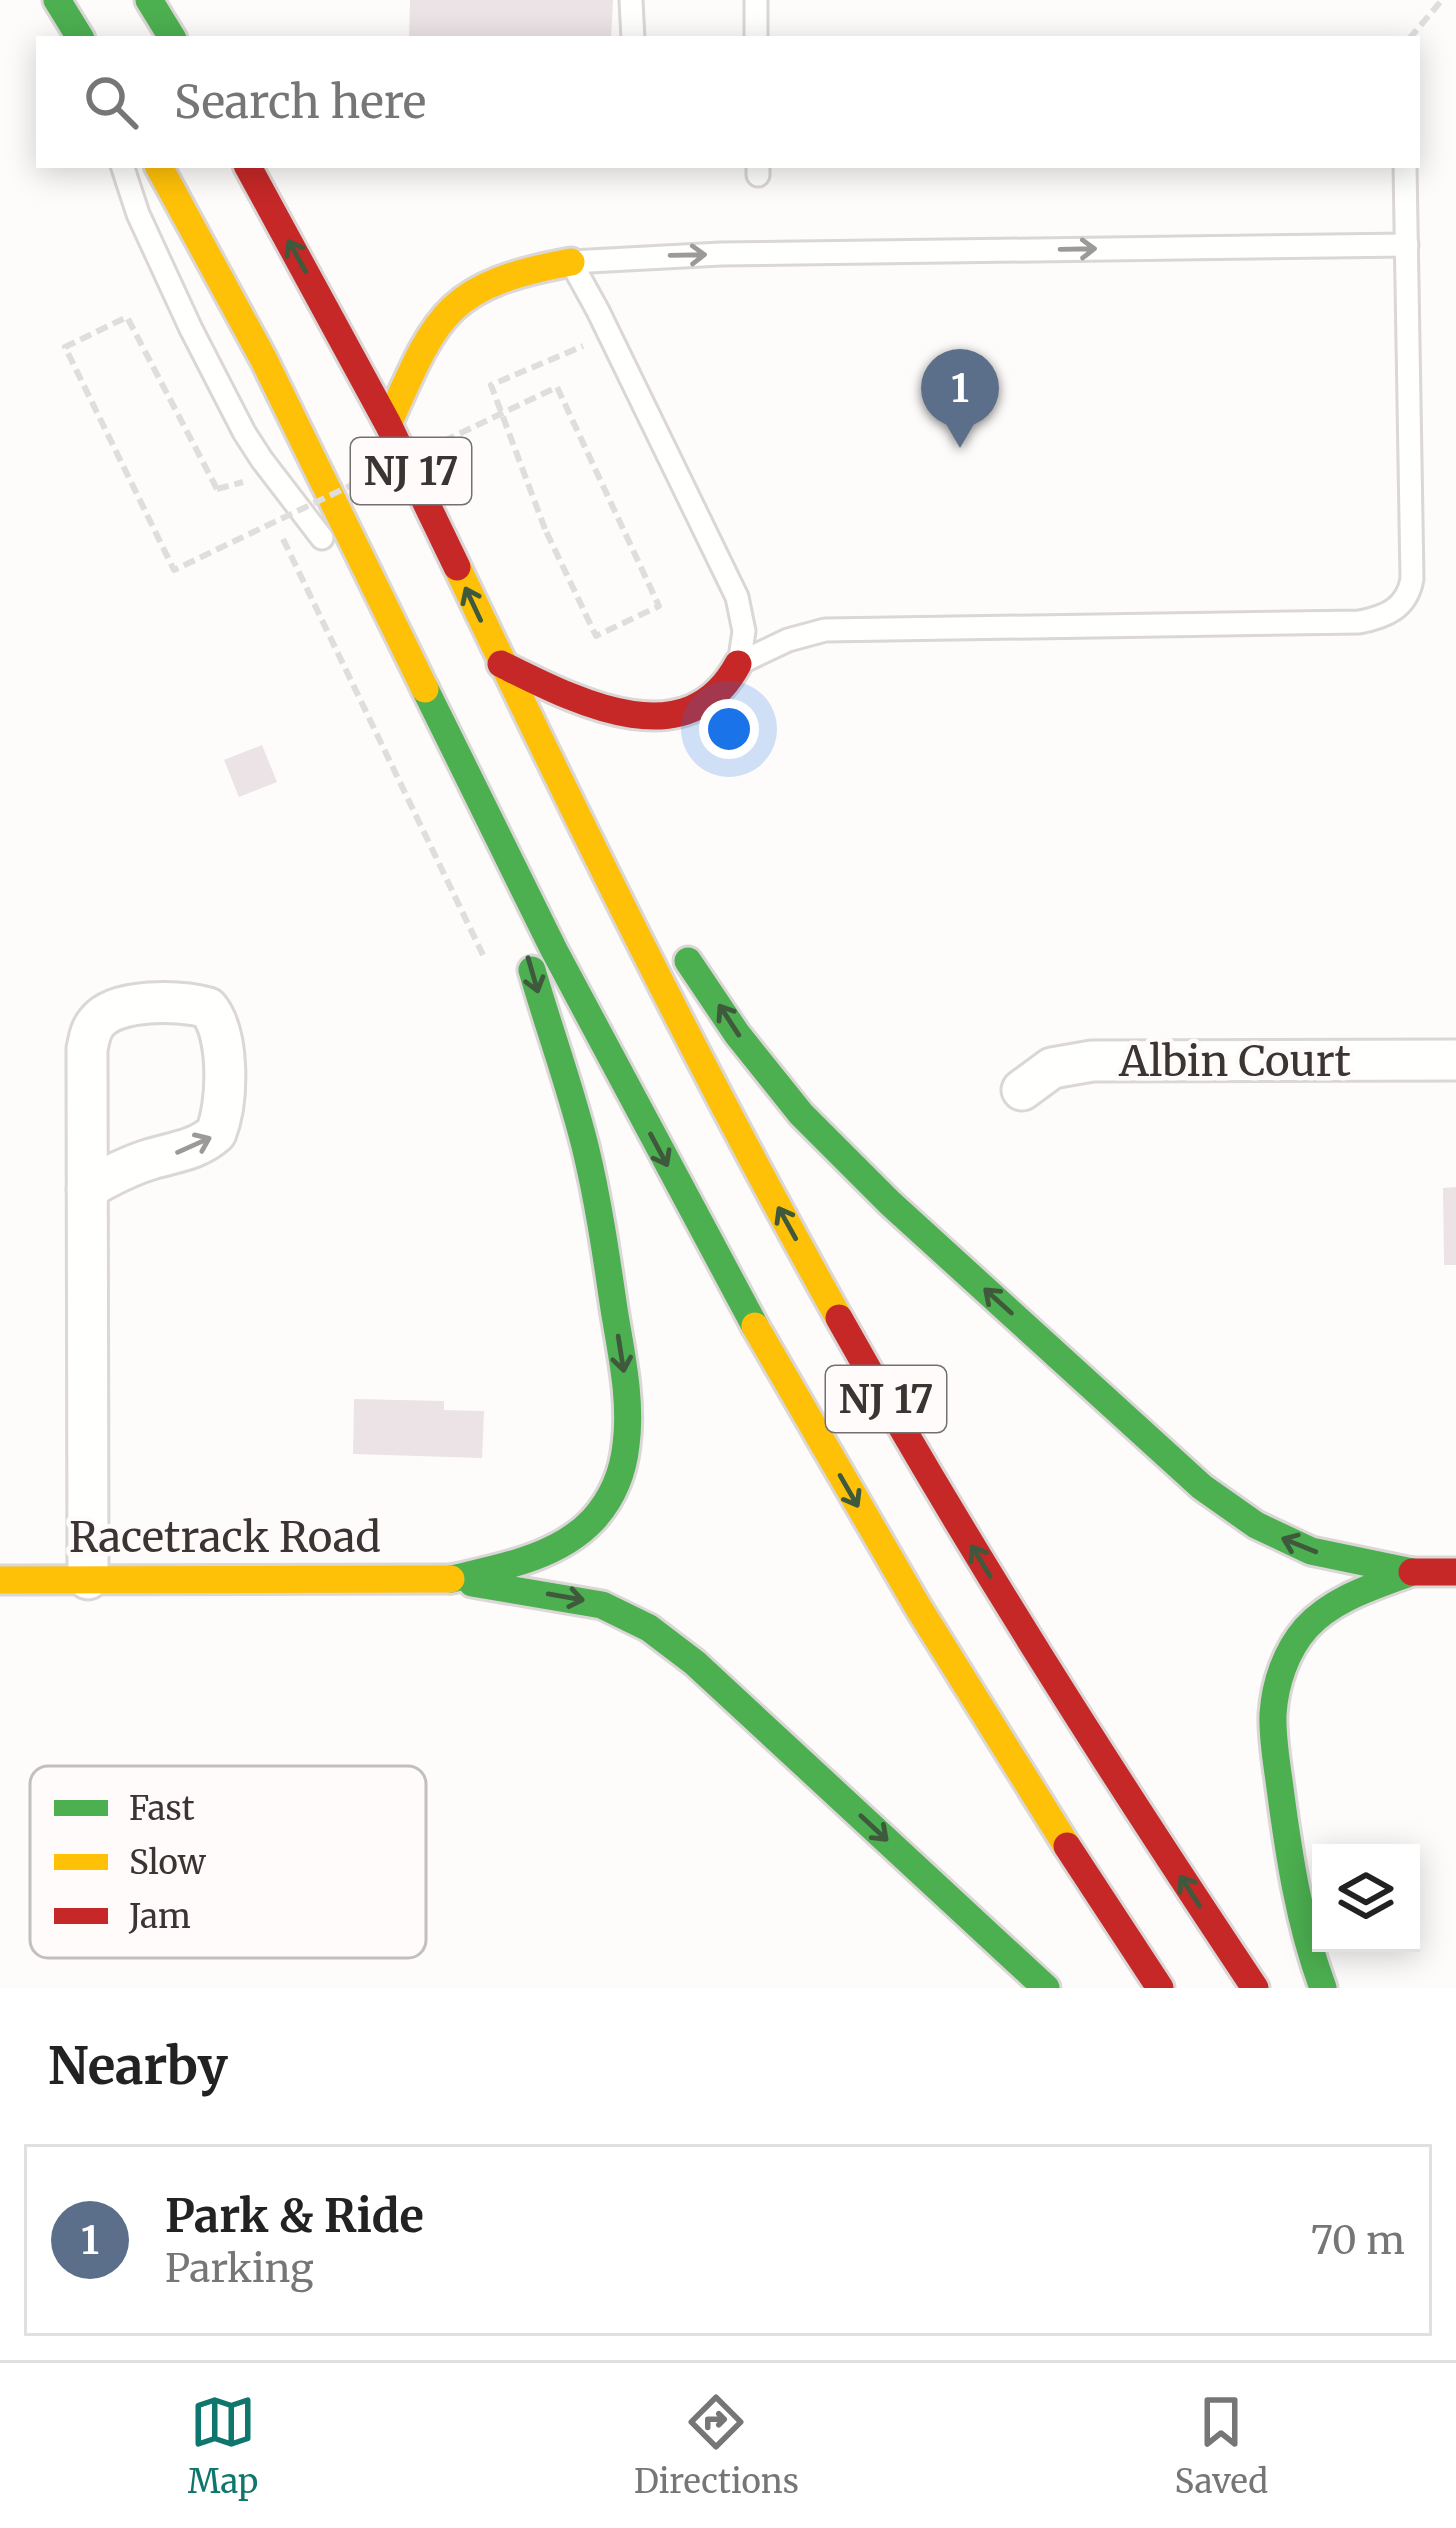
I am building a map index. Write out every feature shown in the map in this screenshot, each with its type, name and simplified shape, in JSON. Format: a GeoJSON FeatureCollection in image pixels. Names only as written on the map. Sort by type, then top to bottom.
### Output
{"type":"FeatureCollection","features":[{"type":"Feature","properties":{"kind":"main road"},"geometry":{"type":"LineString","coordinates":[[57,0],[80,36]]}},
{"type":"Feature","properties":{"kind":"main road"},"geometry":{"type":"LineString","coordinates":[[153,2],[170,36]]}},
{"type":"Feature","properties":{"kind":"main road","name":"NJ 17"},"geometry":{"type":"LineString","coordinates":[[160,168],[283,396],[490,822],[679,1189],[811,1426],[1023,1779],[1160,1988]]}},
{"type":"Feature","properties":{"kind":"main road","name":"NJ 17"},"geometry":{"type":"LineString","coordinates":[[249,168],[388,424],[560,785],[726,1112],[983,1564],[1114,1775],[1255,1988]]}},
{"type":"Feature","properties":{"kind":"main road"},"geometry":{"type":"LineString","coordinates":[[388,424],[432,332],[460,298],[514,272],[571,262]]}},
{"type":"Feature","properties":{"kind":"main road"},"geometry":{"type":"LineString","coordinates":[[501,664],[590,706],[641,718],[703,703],[733,676],[738,664]]}},
{"type":"Feature","properties":{"kind":"main road"},"geometry":{"type":"LineString","coordinates":[[560,785],[748,1048],[801,1114],[890,1202],[1202,1487],[1256,1525],[1311,1551],[1412,1572],[1456,1572]]}},
{"type":"Feature","properties":{"kind":"main road"},"geometry":{"type":"LineString","coordinates":[[451,1580],[556,1547],[595,1518],[608,1500],[627,1432],[625,1377],[595,1188],[490,822]]}},
{"type":"Feature","properties":{"kind":"main road"},"geometry":{"type":"LineString","coordinates":[[1323,1988],[1304,1928],[1287,1846],[1274,1744],[1276,1690],[1296,1642],[1311,1623],[1352,1595],[1412,1572]]}},
{"type":"Feature","properties":{"kind":"main road","name":"Racetrack Road"},"geometry":{"type":"LineString","coordinates":[[0,1580],[451,1580]]}},
{"type":"Feature","properties":{"kind":"main road"},"geometry":{"type":"LineString","coordinates":[[451,1580],[590,1602],[650,1628],[695,1663],[1046,1988]]}},
{"type":"Feature","properties":{"kind":"street"},"geometry":{"type":"LineString","coordinates":[[87,1189],[147,1160],[194,1148],[216,1133],[225,1104],[220,1034],[208,1008],[125,1006],[98,1020],[90,1034],[87,1049],[87,1189],[88,1579]]}},
{"type":"Feature","properties":{"kind":"street","name":"Albin Court"},"geometry":{"type":"LineString","coordinates":[[1022,1090],[1052,1068],[1092,1061],[1456,1060]]}},
{"type":"Feature","properties":{"kind":"lane"},"geometry":{"type":"LineString","coordinates":[[632,0],[633,36]]}},
{"type":"Feature","properties":{"kind":"lane"},"geometry":{"type":"LineString","coordinates":[[756,0],[756,36]]}},
{"type":"Feature","properties":{"kind":"lane"},"geometry":{"type":"LineString","coordinates":[[123,168],[164,272],[244,432],[401,640]]}},
{"type":"Feature","properties":{"kind":"lane"},"geometry":{"type":"LineString","coordinates":[[738,664],[788,640],[825,630],[1359,622],[1400,606],[1412,579],[1406,168]]}},
{"type":"Feature","properties":{"kind":"lane"},"geometry":{"type":"LineString","coordinates":[[738,664],[744,631],[737,597],[571,262],[721,254],[1407,245]]}},
{"type":"Feature","properties":{"kind":"path"},"geometry":{"type":"LineString","coordinates":[[1412,36],[1442,0]]}},
{"type":"Feature","properties":{"kind":"path"},"geometry":{"type":"LineString","coordinates":[[254,479],[217,489],[127,317],[64,346],[173,570],[557,387],[659,606],[596,636],[545,529],[490,386],[609,334]]}},
{"type":"Feature","properties":{"kind":"path"},"geometry":{"type":"LineString","coordinates":[[274,521],[487,962]]}},
{"type":"Feature","properties":{"kind":"building"},"geometry":{"type":"Polygon","coordinates":[[[410,0],[613,0],[611,36],[409,36],[410,0]]]}},
{"type":"Feature","properties":{"kind":"building"},"geometry":{"type":"Polygon","coordinates":[[[262,745],[277,782],[239,797],[224,760],[262,745]]]}},
{"type":"Feature","properties":{"kind":"building"},"geometry":{"type":"Polygon","coordinates":[[[1456,1187],[1456,1265],[1444,1265],[1443,1188],[1456,1187]]]}},
{"type":"Feature","properties":{"kind":"building"},"geometry":{"type":"Polygon","coordinates":[[[354,1399],[444,1401],[444,1410],[484,1411],[482,1458],[353,1454],[354,1399]]]}},
{"type":"Feature","properties":{"kind":"traffic: fast"},"geometry":{"type":"LineString","coordinates":[[57,0],[79,36]]}},
{"type":"Feature","properties":{"kind":"traffic: fast"},"geometry":{"type":"LineString","coordinates":[[149,0],[171,36]]}},
{"type":"Feature","properties":{"kind":"traffic: fast"},"geometry":{"type":"LineString","coordinates":[[425,689],[554,950],[755,1326]]}},
{"type":"Feature","properties":{"kind":"traffic: fast"},"geometry":{"type":"LineString","coordinates":[[688,961],[737,1034],[801,1114],[890,1203],[1202,1487],[1256,1525],[1311,1551],[1412,1572]]}},
{"type":"Feature","properties":{"kind":"traffic: fast"},"geometry":{"type":"LineString","coordinates":[[451,1579],[527,1560],[579,1533],[611,1494],[626,1445],[625,1377],[594,1186],[532,970]]}},
{"type":"Feature","properties":{"kind":"traffic: fast"},"geometry":{"type":"LineString","coordinates":[[1323,1988],[1301,1914],[1287,1839],[1273,1733],[1276,1691],[1293,1647],[1317,1618],[1355,1594],[1412,1572]]}},
{"type":"Feature","properties":{"kind":"traffic: fast"},"geometry":{"type":"LineString","coordinates":[[472,1583],[602,1605],[649,1628],[695,1663],[1046,1988]]}},
{"type":"Feature","properties":{"kind":"traffic: slow"},"geometry":{"type":"LineString","coordinates":[[160,168],[263,358],[425,689]]}},
{"type":"Feature","properties":{"kind":"traffic: slow"},"geometry":{"type":"LineString","coordinates":[[388,424],[434,330],[451,310],[497,282],[571,262]]}},
{"type":"Feature","properties":{"kind":"traffic: slow"},"geometry":{"type":"LineString","coordinates":[[457,567],[642,946],[839,1318]]}},
{"type":"Feature","properties":{"kind":"traffic: slow"},"geometry":{"type":"LineString","coordinates":[[755,1326],[918,1607],[1067,1846]]}},
{"type":"Feature","properties":{"kind":"traffic: slow"},"geometry":{"type":"LineString","coordinates":[[0,1580],[451,1579]]}},
{"type":"Feature","properties":{"kind":"traffic: jam"},"geometry":{"type":"LineString","coordinates":[[249,168],[388,424],[457,567]]}},
{"type":"Feature","properties":{"kind":"traffic: jam"},"geometry":{"type":"LineString","coordinates":[[501,664],[593,705],[659,716],[689,710],[716,693],[738,664]]}},
{"type":"Feature","properties":{"kind":"traffic: jam"},"geometry":{"type":"LineString","coordinates":[[839,1318],[1041,1657],[1255,1988]]}},
{"type":"Feature","properties":{"kind":"traffic: jam"},"geometry":{"type":"LineString","coordinates":[[1412,1572],[1456,1572]]}},
{"type":"Feature","properties":{"kind":"traffic: jam"},"geometry":{"type":"LineString","coordinates":[[1067,1846],[1160,1988]]}},
{"type":"Feature","properties":{"kind":"place","name":"Park & Ride"},"geometry":{"type":"Point","coordinates":[960,448]}}]}
